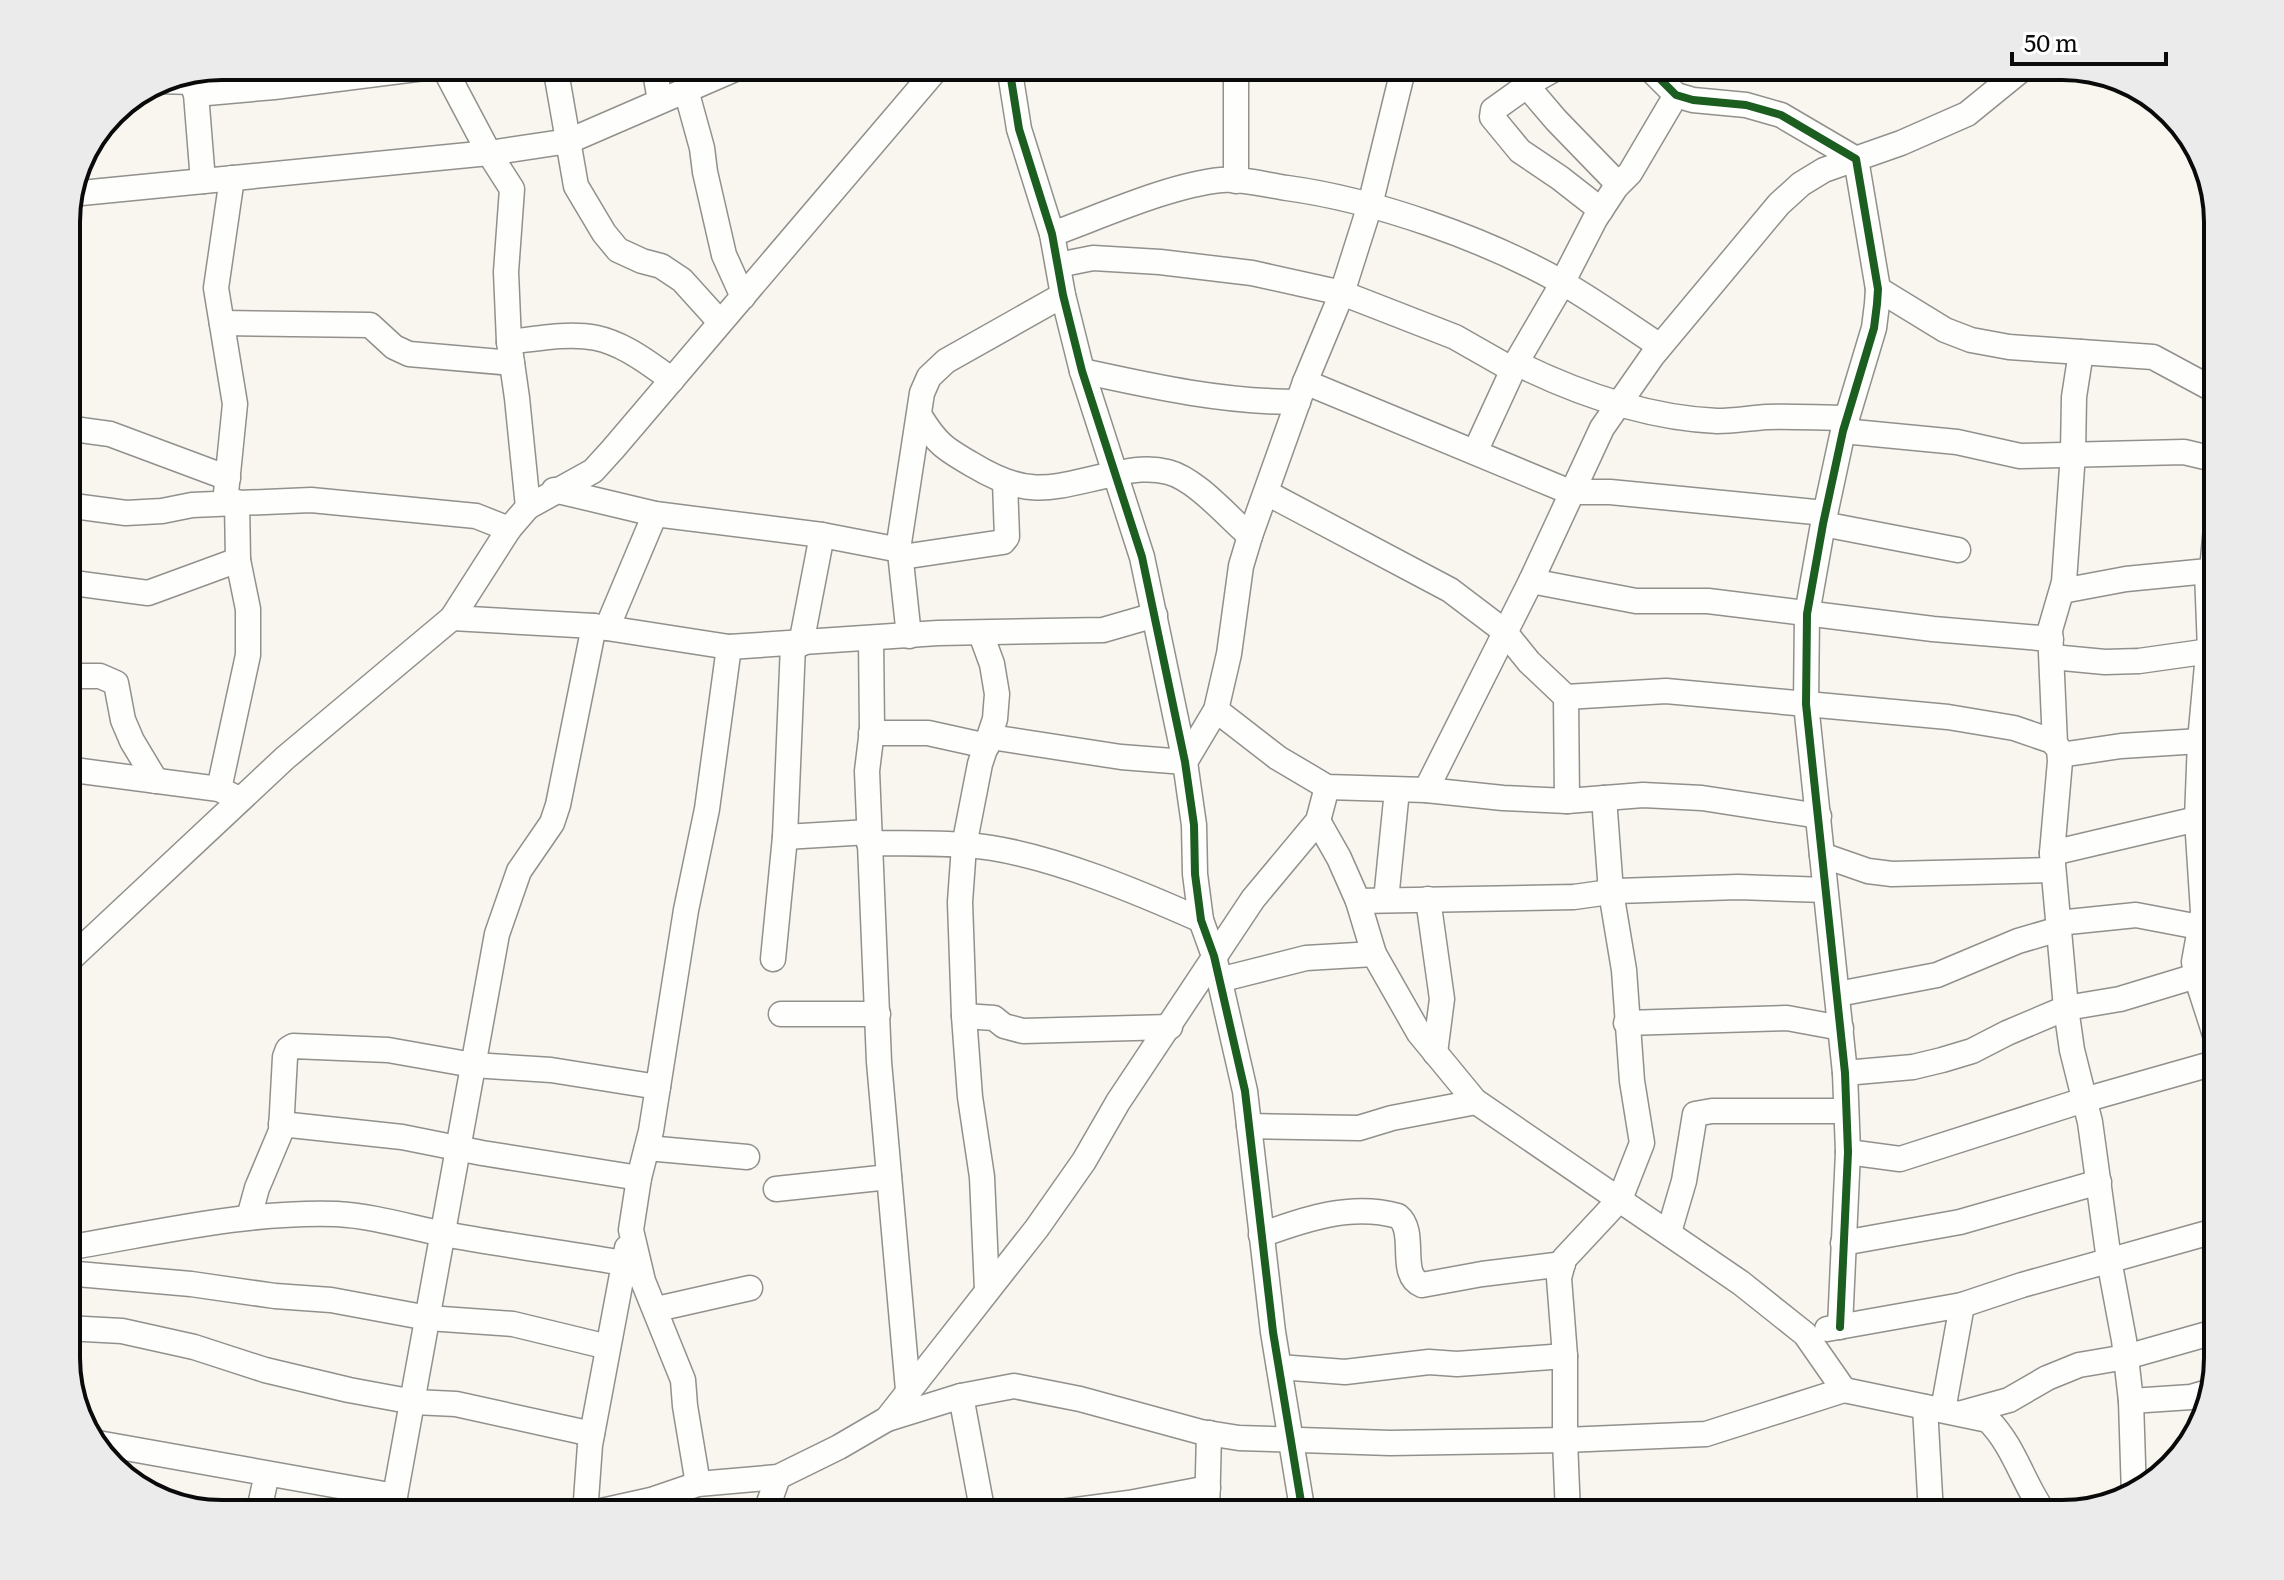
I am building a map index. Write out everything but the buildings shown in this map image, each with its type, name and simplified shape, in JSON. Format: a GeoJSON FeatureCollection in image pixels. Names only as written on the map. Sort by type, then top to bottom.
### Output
{"type":"FeatureCollection","features":[{"type":"Feature","properties":{"kind":"street"},"geometry":{"type":"LineString","coordinates":[[194,83],[274,87],[330,80]]}},
{"type":"Feature","properties":{"kind":"street"},"geometry":{"type":"LineString","coordinates":[[449,80],[512,189],[506,272],[510,352],[528,507]]}},
{"type":"Feature","properties":{"kind":"street"},"geometry":{"type":"LineString","coordinates":[[558,80],[576,186],[604,233],[618,250],[661,266],[682,280],[720,322]]}},
{"type":"Feature","properties":{"kind":"street"},"geometry":{"type":"LineString","coordinates":[[656,80],[660,101]]}},
{"type":"Feature","properties":{"kind":"street"},"geometry":{"type":"LineString","coordinates":[[83,193],[489,153],[569,141],[709,80]]}},
{"type":"Feature","properties":{"kind":"street"},"geometry":{"type":"LineString","coordinates":[[80,949],[230,795],[285,758],[452,618],[509,529],[528,507],[593,471],[927,80]]}},
{"type":"Feature","properties":{"kind":"street"},"geometry":{"type":"LineString","coordinates":[[1011,80],[1019,129],[1052,234],[1082,371],[1142,557],[1155,615],[1185,762],[1194,825],[1195,874],[1201,920],[1214,956],[1245,1091],[1279,1367],[1301,1500]]}},
{"type":"Feature","properties":{"kind":"street"},"geometry":{"type":"LineString","coordinates":[[1236,80],[1236,181]]}},
{"type":"Feature","properties":{"kind":"street"},"geometry":{"type":"LineString","coordinates":[[1185,762],[1216,710],[1229,654],[1241,566],[1302,392],[1342,293],[1370,205],[1401,80]]}},
{"type":"Feature","properties":{"kind":"street"},"geometry":{"type":"LineString","coordinates":[[1537,80],[1493,110],[1493,121],[1528,158],[1601,210]]}},
{"type":"Feature","properties":{"kind":"street"},"geometry":{"type":"LineString","coordinates":[[1661,80],[1676,95],[1693,100],[1746,105],[1781,115],[1856,159],[1878,289],[1874,328],[1845,424],[1807,614],[1806,704],[1845,1073],[1848,1152],[1840,1327]]}},
{"type":"Feature","properties":{"kind":"street"},"geometry":{"type":"LineString","coordinates":[[1426,790],[1531,581],[1602,428],[1660,346],[1779,204],[1801,184],[1824,170],[1967,114],[2003,80]]}},
{"type":"Feature","properties":{"kind":"street"},"geometry":{"type":"LineString","coordinates":[[192,83],[203,181]]}},
{"type":"Feature","properties":{"kind":"street"},"geometry":{"type":"LineString","coordinates":[[1527,86],[1618,184]]}},
{"type":"Feature","properties":{"kind":"street"},"geometry":{"type":"LineString","coordinates":[[686,90],[702,148],[724,255],[743,297]]}},
{"type":"Feature","properties":{"kind":"street"},"geometry":{"type":"LineString","coordinates":[[1475,452],[1515,366],[1601,210],[1618,184],[1630,173],[1676,95]]}},
{"type":"Feature","properties":{"kind":"street"},"geometry":{"type":"LineString","coordinates":[[230,795],[248,655],[248,609],[238,560],[228,478],[235,404],[216,302],[216,274],[232,178]]}},
{"type":"Feature","properties":{"kind":"street"},"geometry":{"type":"LineString","coordinates":[[1052,234],[1196,184],[1236,181],[1327,193],[1465,238],[1562,283],[1660,346]]}},
{"type":"Feature","properties":{"kind":"street"},"geometry":{"type":"LineString","coordinates":[[1058,265],[1093,258],[1175,264],[1252,273],[1342,293],[1455,337],[1547,378],[1619,403],[1669,414],[1717,421],[1769,417],[1845,424],[1957,442],[2020,456],[2184,452],[2204,457]]}},
{"type":"Feature","properties":{"kind":"street"},"geometry":{"type":"LineString","coordinates":[[1878,289],[1945,330],[1971,340],[2009,347],[2153,357],[2204,384]]}},
{"type":"Feature","properties":{"kind":"street"},"geometry":{"type":"LineString","coordinates":[[909,636],[899,534],[922,393],[929,377],[946,361],[1063,295]]}},
{"type":"Feature","properties":{"kind":"street"},"geometry":{"type":"LineString","coordinates":[[222,323],[370,325],[403,352],[510,352],[558,335],[591,336],[635,353],[672,380]]}},
{"type":"Feature","properties":{"kind":"street"},"geometry":{"type":"LineString","coordinates":[[2081,352],[2074,397],[2073,453],[2062,591],[2052,620],[2057,750],[2053,862],[2066,1008],[2099,1182],[2126,1357],[2134,1481]]}},
{"type":"Feature","properties":{"kind":"street"},"geometry":{"type":"LineString","coordinates":[[1082,371],[1248,402],[1302,392],[1475,452],[1570,492],[1610,492],[1824,518],[1958,550]]}},
{"type":"Feature","properties":{"kind":"street"},"geometry":{"type":"LineString","coordinates":[[920,416],[935,440],[1014,486],[1049,489],[1153,469],[1185,478],[1250,536]]}},
{"type":"Feature","properties":{"kind":"street"},"geometry":{"type":"LineString","coordinates":[[80,430],[110,434],[228,478]]}},
{"type":"Feature","properties":{"kind":"street"},"geometry":{"type":"LineString","coordinates":[[554,490],[655,514],[822,535],[901,554],[1003,542],[1007,537],[1005,482]]}},
{"type":"Feature","properties":{"kind":"street"},"geometry":{"type":"LineString","coordinates":[[1267,493],[1450,590],[1504,631],[1529,662],[1566,697],[1567,801]]}},
{"type":"Feature","properties":{"kind":"street"},"geometry":{"type":"LineString","coordinates":[[80,507],[126,513],[231,503],[311,500],[476,516],[509,529]]}},
{"type":"Feature","properties":{"kind":"street"},"geometry":{"type":"LineString","coordinates":[[396,1500],[497,934],[519,871],[552,823],[600,627],[655,514]]}},
{"type":"Feature","properties":{"kind":"street"},"geometry":{"type":"LineString","coordinates":[[773,959],[785,837],[797,644],[822,535]]}},
{"type":"Feature","properties":{"kind":"street"},"geometry":{"type":"LineString","coordinates":[[80,584],[148,593],[238,560]]}},
{"type":"Feature","properties":{"kind":"street"},"geometry":{"type":"LineString","coordinates":[[2062,591],[2126,579],[2204,572]]}},
{"type":"Feature","properties":{"kind":"street"},"geometry":{"type":"LineString","coordinates":[[1531,581],[1636,601],[1708,601],[1933,629],[2052,648],[2105,662],[2139,661],[2204,652]]}},
{"type":"Feature","properties":{"kind":"street"},"geometry":{"type":"LineString","coordinates":[[452,618],[600,627],[729,647],[909,636],[1103,630],[1155,615]]}},
{"type":"Feature","properties":{"kind":"street"},"geometry":{"type":"LineString","coordinates":[[981,634],[992,664],[997,694],[964,846],[960,902],[964,1016],[970,1097],[982,1177],[987,1290]]}},
{"type":"Feature","properties":{"kind":"street"},"geometry":{"type":"LineString","coordinates":[[871,639],[871,733],[867,771],[879,1062],[908,1390]]}},
{"type":"Feature","properties":{"kind":"street"},"geometry":{"type":"LineString","coordinates":[[588,1500],[592,1434],[707,809],[729,647]]}},
{"type":"Feature","properties":{"kind":"street"},"geometry":{"type":"LineString","coordinates":[[80,676],[100,676],[116,683],[123,720],[156,781]]}},
{"type":"Feature","properties":{"kind":"street"},"geometry":{"type":"LineString","coordinates":[[1566,697],[1666,691],[1948,717],[2014,728],[2052,741],[2057,750]]}},
{"type":"Feature","properties":{"kind":"street"},"geometry":{"type":"LineString","coordinates":[[1216,710],[1278,758],[1327,787],[1426,790],[1567,801],[1643,795],[1702,798],[1819,816]]}},
{"type":"Feature","properties":{"kind":"street"},"geometry":{"type":"LineString","coordinates":[[871,733],[928,733],[1185,762]]}},
{"type":"Feature","properties":{"kind":"street"},"geometry":{"type":"LineString","coordinates":[[2057,750],[2204,736]]}},
{"type":"Feature","properties":{"kind":"street"},"geometry":{"type":"LineString","coordinates":[[80,771],[230,795]]}},
{"type":"Feature","properties":{"kind":"street"},"geometry":{"type":"LineString","coordinates":[[887,1419],[1037,1228],[1084,1161],[1118,1102],[1253,899],[1318,821],[1327,787]]}},
{"type":"Feature","properties":{"kind":"street"},"geometry":{"type":"LineString","coordinates":[[1386,900],[1397,790]]}},
{"type":"Feature","properties":{"kind":"street"},"geometry":{"type":"LineString","coordinates":[[1567,1500],[1565,1356],[1559,1278],[1564,1259],[1620,1199],[1642,1143],[1632,1081],[1624,970],[1611,892],[1604,798]]}},
{"type":"Feature","properties":{"kind":"street"},"geometry":{"type":"LineString","coordinates":[[1318,821],[1358,901],[1374,954],[1419,1033],[1476,1102],[1741,1283],[1805,1334],[1844,1390]]}},
{"type":"Feature","properties":{"kind":"street"},"geometry":{"type":"LineString","coordinates":[[1822,855],[1868,871],[1892,874],[2053,862],[2204,823],[2204,923]]}},
{"type":"Feature","properties":{"kind":"street"},"geometry":{"type":"LineString","coordinates":[[785,837],[869,838],[1015,853],[1067,867],[1201,920]]}},
{"type":"Feature","properties":{"kind":"street"},"geometry":{"type":"LineString","coordinates":[[1358,901],[1574,897],[1611,892],[1738,887],[1825,890]]}},
{"type":"Feature","properties":{"kind":"street"},"geometry":{"type":"LineString","coordinates":[[1428,899],[1442,999],[1435,1053]]}},
{"type":"Feature","properties":{"kind":"street"},"geometry":{"type":"LineString","coordinates":[[1838,994],[1937,975],[2058,926],[2136,915],[2204,934]]}},
{"type":"Feature","properties":{"kind":"street"},"geometry":{"type":"LineString","coordinates":[[2204,937],[2194,962],[2204,1001]]}},
{"type":"Feature","properties":{"kind":"street"},"geometry":{"type":"LineString","coordinates":[[1219,980],[1306,958],[1374,954]]}},
{"type":"Feature","properties":{"kind":"street"},"geometry":{"type":"LineString","coordinates":[[1845,1073],[1913,1067],[1942,1060],[1972,1051],[2066,1008],[2120,999],[2196,976]]}},
{"type":"Feature","properties":{"kind":"street"},"geometry":{"type":"LineString","coordinates":[[781,1014],[878,1014]]}},
{"type":"Feature","properties":{"kind":"street"},"geometry":{"type":"LineString","coordinates":[[964,1016],[994,1018],[1004,1026],[1023,1031],[1170,1027]]}},
{"type":"Feature","properties":{"kind":"street"},"geometry":{"type":"LineString","coordinates":[[1626,1023],[1787,1018],[1841,1028]]}},
{"type":"Feature","properties":{"kind":"street"},"geometry":{"type":"LineString","coordinates":[[249,1217],[257,1188],[281,1131],[285,1057],[293,1046],[388,1050],[473,1065],[551,1070],[658,1087]]}},
{"type":"Feature","properties":{"kind":"street"},"geometry":{"type":"LineString","coordinates":[[1848,1152],[1900,1159],[2084,1100],[2204,1066]]}},
{"type":"Feature","properties":{"kind":"street"},"geometry":{"type":"LineString","coordinates":[[1249,1126],[1359,1128],[1392,1118],[1476,1102]]}},
{"type":"Feature","properties":{"kind":"street"},"geometry":{"type":"LineString","coordinates":[[1669,1232],[1684,1181],[1695,1114],[1712,1111],[1846,1111]]}},
{"type":"Feature","properties":{"kind":"street"},"geometry":{"type":"LineString","coordinates":[[281,1124],[345,1129],[639,1178]]}},
{"type":"Feature","properties":{"kind":"street"},"geometry":{"type":"LineString","coordinates":[[647,1148],[747,1157]]}},
{"type":"Feature","properties":{"kind":"street"},"geometry":{"type":"LineString","coordinates":[[776,1189],[889,1177]]}},
{"type":"Feature","properties":{"kind":"street"},"geometry":{"type":"LineString","coordinates":[[1843,1243],[1960,1222],[2099,1182]]}},
{"type":"Feature","properties":{"kind":"street"},"geometry":{"type":"LineString","coordinates":[[1261,1235],[1333,1212],[1398,1216],[1404,1221],[1412,1277],[1422,1285],[1563,1264]]}},
{"type":"Feature","properties":{"kind":"street"},"geometry":{"type":"LineString","coordinates":[[80,1245],[249,1217],[337,1214],[624,1263]]}},
{"type":"Feature","properties":{"kind":"street"},"geometry":{"type":"LineString","coordinates":[[631,1230],[637,1260],[683,1380],[698,1484]]}},
{"type":"Feature","properties":{"kind":"street"},"geometry":{"type":"LineString","coordinates":[[1805,1334],[1962,1305],[2204,1234]]}},
{"type":"Feature","properties":{"kind":"street"},"geometry":{"type":"LineString","coordinates":[[80,1274],[331,1300],[428,1318],[513,1324],[608,1347]]}},
{"type":"Feature","properties":{"kind":"street"},"geometry":{"type":"LineString","coordinates":[[657,1309],[750,1288]]}},
{"type":"Feature","properties":{"kind":"street"},"geometry":{"type":"LineString","coordinates":[[1933,1500],[1943,1410],[1962,1305]]}},
{"type":"Feature","properties":{"kind":"street"},"geometry":{"type":"LineString","coordinates":[[80,1328],[100,1327],[194,1347],[279,1374],[349,1390],[414,1402],[456,1404],[592,1434]]}},
{"type":"Feature","properties":{"kind":"street"},"geometry":{"type":"LineString","coordinates":[[1943,1410],[2009,1400],[2047,1378],[2079,1365],[2126,1357],[2204,1335]]}},
{"type":"Feature","properties":{"kind":"street"},"geometry":{"type":"LineString","coordinates":[[1279,1367],[1345,1372],[1429,1362],[1457,1364],[1565,1356]]}},
{"type":"Feature","properties":{"kind":"street"},"geometry":{"type":"LineString","coordinates":[[651,1500],[698,1484],[778,1477],[887,1419],[961,1396],[1014,1386],[1080,1399],[1209,1433],[1293,1441],[1390,1443],[1706,1434],[1844,1390],[1988,1420],[2005,1437],[2035,1500]]}},
{"type":"Feature","properties":{"kind":"street"},"geometry":{"type":"LineString","coordinates":[[2131,1401],[2199,1395]]}},
{"type":"Feature","properties":{"kind":"street"},"geometry":{"type":"LineString","coordinates":[[961,1396],[980,1500]]}},
{"type":"Feature","properties":{"kind":"street"},"geometry":{"type":"LineString","coordinates":[[1208,1500],[1209,1433]]}},
{"type":"Feature","properties":{"kind":"street"},"geometry":{"type":"LineString","coordinates":[[113,1450],[267,1474],[374,1500]]}},
{"type":"Feature","properties":{"kind":"street"},"geometry":{"type":"LineString","coordinates":[[261,1500],[267,1474]]}},
{"type":"Feature","properties":{"kind":"street"},"geometry":{"type":"LineString","coordinates":[[770,1500],[778,1477]]}},
{"type":"Feature","properties":{"kind":"street"},"geometry":{"type":"LineString","coordinates":[[1145,1500],[1208,1488]]}},
{"type":"Feature","properties":{"kind":"cycle path"},"geometry":{"type":"LineString","coordinates":[[1011,80],[1019,129],[1052,234],[1082,371],[1142,557],[1185,762],[1194,825],[1195,874],[1201,920],[1214,956],[1245,1091],[1273,1332],[1301,1500]]}},
{"type":"Feature","properties":{"kind":"cycle path"},"geometry":{"type":"LineString","coordinates":[[1661,80],[1676,95],[1693,100],[1746,105],[1781,115],[1856,159],[1878,289],[1874,328],[1843,431],[1807,614],[1806,704],[1845,1073],[1848,1152],[1840,1327]]}}]}
